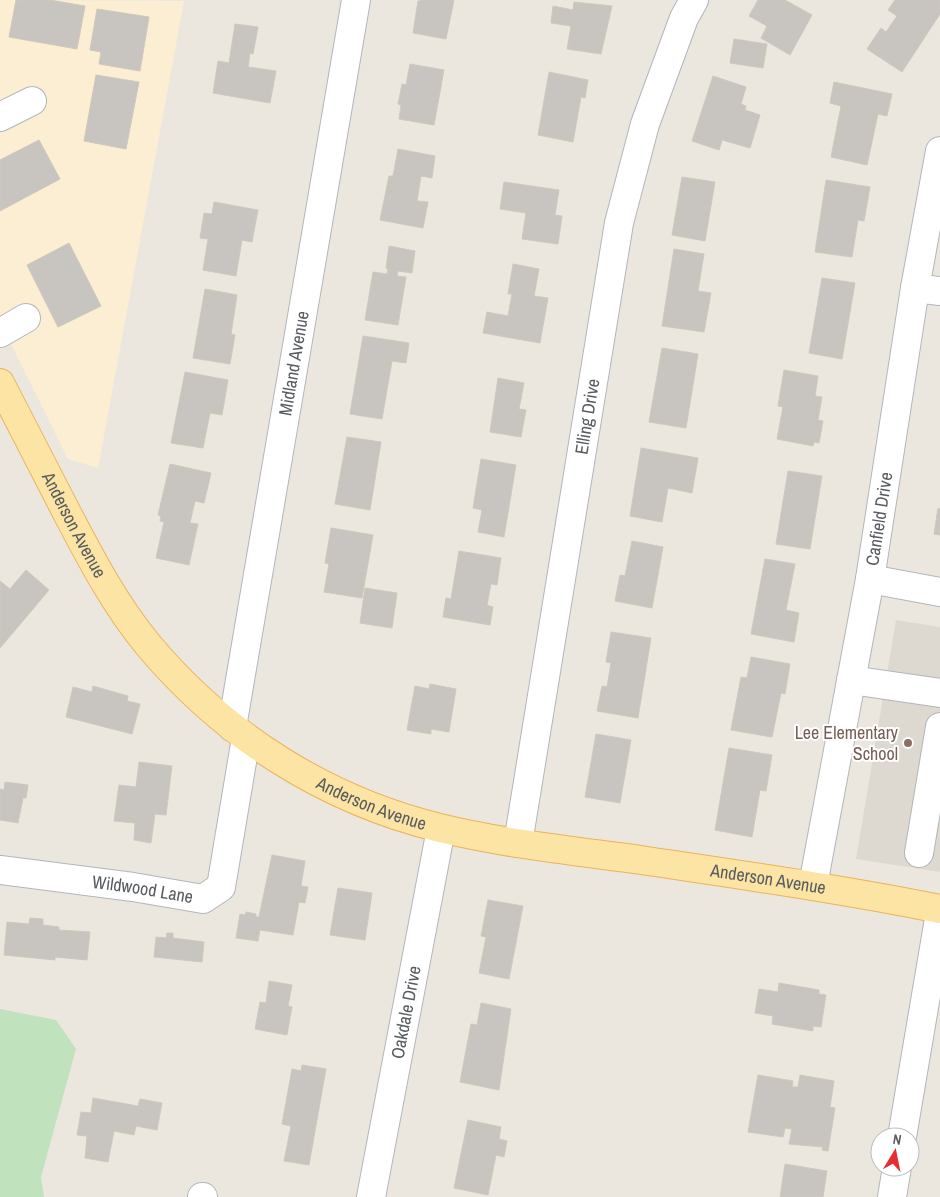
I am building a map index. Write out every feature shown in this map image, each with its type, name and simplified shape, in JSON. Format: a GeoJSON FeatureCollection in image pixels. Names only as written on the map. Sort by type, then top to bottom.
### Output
{"type":"FeatureCollection","features":[{"type":"Feature","properties":{"kind":"main road","name":"Anderson Avenue"},"geometry":{"type":"LineString","coordinates":[[0,384],[102,579],[115,600],[148,644],[188,689],[239,732],[323,786],[382,812],[441,829],[518,843],[813,885],[940,909]]}},
{"type":"Feature","properties":{"kind":"street","name":"Midland Avenue"},"geometry":{"type":"LineString","coordinates":[[239,732],[356,0]]}},
{"type":"Feature","properties":{"kind":"street","name":"Elling Drive"},"geometry":{"type":"LineString","coordinates":[[518,843],[619,223],[645,124],[684,18],[694,0]]}},
{"type":"Feature","properties":{"kind":"street"},"geometry":{"type":"LineString","coordinates":[[0,117],[32,101]]}},
{"type":"Feature","properties":{"kind":"street","name":"Canfield Drive"},"geometry":{"type":"LineString","coordinates":[[813,885],[870,579],[927,290],[940,151]]}},
{"type":"Feature","properties":{"kind":"street"},"geometry":{"type":"LineString","coordinates":[[0,333],[26,318]]}},
{"type":"Feature","properties":{"kind":"street"},"geometry":{"type":"LineString","coordinates":[[870,579],[940,592]]}},
{"type":"Feature","properties":{"kind":"street"},"geometry":{"type":"LineString","coordinates":[[851,680],[940,693]]}},
{"type":"Feature","properties":{"kind":"street"},"geometry":{"type":"LineString","coordinates":[[919,853],[940,727]]}},
{"type":"Feature","properties":{"kind":"street","name":"Wildwood Lane"},"geometry":{"type":"LineString","coordinates":[[0,870],[133,887],[204,899],[221,887],[239,732]]}},
{"type":"Feature","properties":{"kind":"street","name":"Oakdale Drive"},"geometry":{"type":"LineString","coordinates":[[371,1197],[441,829]]}},
{"type":"Feature","properties":{"kind":"street"},"geometry":{"type":"LineString","coordinates":[[904,1127],[940,913]]}},
{"type":"Feature","properties":{"kind":"street"},"geometry":{"type":"LineString","coordinates":[[892,1197],[896,1177]]}},
{"type":"Feature","properties":{"kind":"shaded area"},"geometry":{"type":"Polygon","coordinates":[[[0,0],[184,1],[98,468],[68,459],[0,322],[0,0]]]}},
{"type":"Feature","properties":{"kind":"shaded area","name":"Lee Elementary School"},"geometry":{"type":"Polygon","coordinates":[[[896,620],[940,627],[940,872],[856,859],[896,620]]]}},
{"type":"Feature","properties":{"kind":"green space"},"geometry":{"type":"Polygon","coordinates":[[[0,1009],[56,1020],[76,1049],[41,1177],[44,1197],[0,1197],[0,1009]]]}},
{"type":"Feature","properties":{"kind":"building"},"geometry":{"type":"Polygon","coordinates":[[[16,0],[50,0],[85,6],[77,49],[9,37],[16,0]]]}},
{"type":"Feature","properties":{"kind":"building"},"geometry":{"type":"Polygon","coordinates":[[[454,0],[446,39],[413,33],[418,1],[454,0]]]}},
{"type":"Feature","properties":{"kind":"building"},"geometry":{"type":"Polygon","coordinates":[[[758,0],[785,0],[812,15],[790,55],[761,38],[767,26],[749,16],[758,0]]]}},
{"type":"Feature","properties":{"kind":"building"},"geometry":{"type":"Polygon","coordinates":[[[895,0],[940,0],[940,14],[902,72],[867,49],[881,28],[886,32],[897,16],[888,10],[895,0]]]}},
{"type":"Feature","properties":{"kind":"building"},"geometry":{"type":"Polygon","coordinates":[[[574,2],[612,6],[601,54],[567,49],[571,26],[551,23],[553,6],[573,10],[574,2]]]}},
{"type":"Feature","properties":{"kind":"building"},"geometry":{"type":"Polygon","coordinates":[[[97,9],[149,17],[140,71],[99,64],[101,52],[90,50],[97,9]]]}},
{"type":"Feature","properties":{"kind":"building"},"geometry":{"type":"Polygon","coordinates":[[[235,24],[258,27],[253,54],[250,53],[248,67],[276,71],[270,103],[213,93],[218,61],[229,63],[235,24]]]}},
{"type":"Feature","properties":{"kind":"building"},"geometry":{"type":"Polygon","coordinates":[[[734,39],[767,44],[763,68],[730,63],[734,39]]]}},
{"type":"Feature","properties":{"kind":"building"},"geometry":{"type":"Polygon","coordinates":[[[410,64],[444,70],[434,125],[399,119],[401,105],[398,104],[402,84],[406,85],[410,64]]]}},
{"type":"Feature","properties":{"kind":"building"},"geometry":{"type":"Polygon","coordinates":[[[549,72],[588,80],[585,98],[581,97],[573,142],[538,135],[549,72]]]}},
{"type":"Feature","properties":{"kind":"building"},"geometry":{"type":"Polygon","coordinates":[[[96,75],[139,82],[126,149],[84,141],[96,75]]]}},
{"type":"Feature","properties":{"kind":"building"},"geometry":{"type":"Polygon","coordinates":[[[713,76],[746,87],[741,104],[746,106],[745,110],[760,115],[750,148],[722,140],[719,150],[692,141],[713,76]]]}},
{"type":"Feature","properties":{"kind":"building"},"geometry":{"type":"Polygon","coordinates":[[[834,82],[892,94],[887,116],[878,114],[867,165],[831,157],[841,106],[830,103],[834,82]]]}},
{"type":"Feature","properties":{"kind":"building"},"geometry":{"type":"Polygon","coordinates":[[[39,140],[60,179],[0,211],[0,160],[39,140]]]}},
{"type":"Feature","properties":{"kind":"building"},"geometry":{"type":"Polygon","coordinates":[[[398,149],[435,156],[432,178],[421,176],[417,201],[428,202],[423,228],[380,220],[389,176],[393,176],[398,149]]]}},
{"type":"Feature","properties":{"kind":"building"},"geometry":{"type":"Polygon","coordinates":[[[682,177],[715,182],[705,241],[672,235],[682,177]]]}},
{"type":"Feature","properties":{"kind":"building"},"geometry":{"type":"Polygon","coordinates":[[[826,180],[870,187],[864,221],[858,220],[852,257],[815,252],[826,180]]]}},
{"type":"Feature","properties":{"kind":"building"},"geometry":{"type":"Polygon","coordinates":[[[504,182],[559,190],[555,215],[562,216],[558,244],[522,239],[526,213],[500,209],[504,182]]]}},
{"type":"Feature","properties":{"kind":"building"},"geometry":{"type":"Polygon","coordinates":[[[214,202],[258,210],[252,242],[242,240],[236,276],[203,270],[208,239],[200,238],[204,213],[212,214],[214,202]]]}},
{"type":"Feature","properties":{"kind":"building"},"geometry":{"type":"Polygon","coordinates":[[[69,243],[101,306],[58,327],[27,265],[69,243]]]}},
{"type":"Feature","properties":{"kind":"building"},"geometry":{"type":"Polygon","coordinates":[[[389,246],[415,251],[412,273],[398,271],[397,276],[406,277],[398,325],[365,320],[373,272],[387,274],[389,246]]]}},
{"type":"Feature","properties":{"kind":"building"},"geometry":{"type":"Polygon","coordinates":[[[674,249],[704,254],[698,291],[711,293],[704,332],[662,326],[674,249]]]}},
{"type":"Feature","properties":{"kind":"building"},"geometry":{"type":"Polygon","coordinates":[[[513,264],[539,269],[534,296],[548,298],[540,343],[483,333],[487,312],[508,316],[512,294],[508,294],[513,264]]]}},
{"type":"Feature","properties":{"kind":"building"},"geometry":{"type":"Polygon","coordinates":[[[822,278],[855,283],[842,359],[809,353],[822,278]]]}},
{"type":"Feature","properties":{"kind":"building"},"geometry":{"type":"Polygon","coordinates":[[[205,289],[237,295],[231,334],[235,335],[230,364],[193,358],[205,289]]]}},
{"type":"Feature","properties":{"kind":"building"},"geometry":{"type":"Polygon","coordinates":[[[363,336],[409,343],[406,363],[392,361],[382,419],[350,414],[363,336]]]}},
{"type":"Feature","properties":{"kind":"building"},"geometry":{"type":"Polygon","coordinates":[[[662,348],[698,354],[686,428],[649,422],[662,348]]]}},
{"type":"Feature","properties":{"kind":"building"},"geometry":{"type":"Polygon","coordinates":[[[784,370],[818,376],[815,396],[822,397],[818,420],[823,421],[819,443],[814,442],[813,446],[777,439],[783,407],[778,406],[784,370]]]}},
{"type":"Feature","properties":{"kind":"building"},"geometry":{"type":"Polygon","coordinates":[[[185,372],[228,380],[222,415],[210,413],[203,448],[171,443],[185,372]]]}},
{"type":"Feature","properties":{"kind":"building"},"geometry":{"type":"Polygon","coordinates":[[[498,378],[524,383],[519,409],[526,410],[521,437],[490,432],[498,378]]]}},
{"type":"Feature","properties":{"kind":"building"},"geometry":{"type":"Polygon","coordinates":[[[347,437],[381,442],[370,510],[335,504],[347,437]]]}},
{"type":"Feature","properties":{"kind":"building"},"geometry":{"type":"Polygon","coordinates":[[[641,448],[698,458],[692,493],[668,488],[662,522],[630,516],[641,448]]]}},
{"type":"Feature","properties":{"kind":"building"},"geometry":{"type":"Polygon","coordinates":[[[481,459],[516,465],[504,537],[478,532],[482,510],[473,508],[481,459]]]}},
{"type":"Feature","properties":{"kind":"building"},"geometry":{"type":"Polygon","coordinates":[[[170,464],[211,473],[204,503],[195,501],[190,523],[198,524],[189,565],[156,558],[164,522],[160,521],[161,516],[158,515],[170,464]]]}},
{"type":"Feature","properties":{"kind":"building"},"geometry":{"type":"Polygon","coordinates":[[[788,471],[822,476],[810,549],[776,544],[788,471]]]}},
{"type":"Feature","properties":{"kind":"building"},"geometry":{"type":"Polygon","coordinates":[[[938,508],[940,509],[940,535],[934,534],[938,508]]]}},
{"type":"Feature","properties":{"kind":"building"},"geometry":{"type":"Polygon","coordinates":[[[331,528],[373,535],[362,598],[324,592],[329,564],[325,563],[331,528]]]}},
{"type":"Feature","properties":{"kind":"building"},"geometry":{"type":"Polygon","coordinates":[[[632,541],[663,547],[652,608],[615,601],[620,575],[625,576],[632,541]]]}},
{"type":"Feature","properties":{"kind":"building"},"geometry":{"type":"Polygon","coordinates":[[[459,551],[501,558],[497,585],[491,584],[487,605],[493,607],[490,625],[443,617],[446,598],[451,599],[459,551]]]}},
{"type":"Feature","properties":{"kind":"building"},"geometry":{"type":"Polygon","coordinates":[[[765,559],[795,564],[786,610],[799,613],[794,642],[751,634],[765,559]]]}},
{"type":"Feature","properties":{"kind":"building"},"geometry":{"type":"Polygon","coordinates":[[[26,570],[49,590],[0,648],[0,581],[10,589],[26,570]]]}},
{"type":"Feature","properties":{"kind":"building"},"geometry":{"type":"Polygon","coordinates":[[[365,588],[397,593],[392,628],[360,623],[365,588]]]}},
{"type":"Feature","properties":{"kind":"building"},"geometry":{"type":"Polygon","coordinates":[[[611,632],[651,638],[638,718],[597,711],[602,686],[607,687],[611,663],[606,662],[611,632]]]}},
{"type":"Feature","properties":{"kind":"building"},"geometry":{"type":"Polygon","coordinates":[[[751,657],[790,664],[785,694],[781,693],[772,737],[731,730],[741,677],[747,678],[751,657]]]}},
{"type":"Feature","properties":{"kind":"building"},"geometry":{"type":"Polygon","coordinates":[[[430,684],[456,689],[449,732],[431,729],[431,734],[407,730],[415,686],[429,689],[430,684]]]}},
{"type":"Feature","properties":{"kind":"building"},"geometry":{"type":"Polygon","coordinates":[[[93,686],[128,696],[127,701],[140,704],[132,734],[66,717],[73,687],[92,692],[93,686]]]}},
{"type":"Feature","properties":{"kind":"building"},"geometry":{"type":"Polygon","coordinates":[[[596,734],[631,740],[620,803],[585,797],[596,734]]]}},
{"type":"Feature","properties":{"kind":"building"},"geometry":{"type":"Polygon","coordinates":[[[729,748],[772,755],[766,791],[760,790],[752,837],[715,830],[729,748]]]}},
{"type":"Feature","properties":{"kind":"building"},"geometry":{"type":"Polygon","coordinates":[[[139,762],[172,766],[166,815],[155,814],[151,843],[134,840],[135,823],[114,821],[119,785],[136,787],[139,762]]]}},
{"type":"Feature","properties":{"kind":"building"},"geometry":{"type":"Polygon","coordinates":[[[5,782],[28,785],[26,798],[23,798],[18,823],[0,820],[0,789],[4,790],[5,782]]]}},
{"type":"Feature","properties":{"kind":"building"},"geometry":{"type":"Polygon","coordinates":[[[272,855],[305,861],[301,886],[308,887],[305,903],[299,902],[293,935],[260,930],[258,941],[236,938],[240,914],[245,915],[246,912],[256,914],[256,917],[259,917],[272,855]]]}},
{"type":"Feature","properties":{"kind":"building"},"geometry":{"type":"Polygon","coordinates":[[[338,888],[372,893],[365,940],[330,935],[338,888]]]}},
{"type":"Feature","properties":{"kind":"building"},"geometry":{"type":"Polygon","coordinates":[[[488,900],[523,906],[509,979],[479,973],[486,937],[481,936],[488,900]]]}},
{"type":"Feature","properties":{"kind":"building"},"geometry":{"type":"Polygon","coordinates":[[[30,918],[43,919],[43,925],[59,927],[59,930],[90,932],[87,960],[55,957],[55,960],[4,955],[7,922],[29,924],[30,918]]]}},
{"type":"Feature","properties":{"kind":"building"},"geometry":{"type":"Polygon","coordinates":[[[167,933],[173,933],[173,938],[204,942],[202,962],[154,957],[156,937],[166,938],[167,933]]]}},
{"type":"Feature","properties":{"kind":"building"},"geometry":{"type":"Polygon","coordinates":[[[269,981],[292,985],[288,1006],[292,1007],[287,1035],[255,1029],[260,1002],[266,1003],[269,981]]]}},
{"type":"Feature","properties":{"kind":"building"},"geometry":{"type":"Polygon","coordinates":[[[779,983],[819,990],[819,994],[826,995],[821,1027],[813,1026],[813,1031],[772,1024],[773,1016],[755,1013],[759,989],[778,992],[779,983]]]}},
{"type":"Feature","properties":{"kind":"building"},"geometry":{"type":"Polygon","coordinates":[[[481,1003],[511,1009],[499,1090],[460,1082],[471,1024],[477,1025],[481,1003]]]}},
{"type":"Feature","properties":{"kind":"building"},"geometry":{"type":"Polygon","coordinates":[[[302,1065],[326,1069],[309,1165],[284,1161],[291,1126],[282,1124],[292,1069],[301,1071],[302,1065]]]}},
{"type":"Feature","properties":{"kind":"building"},"geometry":{"type":"Polygon","coordinates":[[[758,1075],[793,1081],[792,1087],[798,1087],[800,1075],[834,1081],[830,1107],[835,1108],[828,1151],[822,1150],[823,1147],[789,1144],[792,1129],[785,1128],[783,1137],[748,1132],[758,1075]]]}},
{"type":"Feature","properties":{"kind":"building"},"geometry":{"type":"Polygon","coordinates":[[[93,1098],[138,1106],[140,1099],[162,1103],[157,1130],[136,1126],[134,1135],[114,1131],[108,1162],[85,1158],[87,1136],[77,1135],[81,1112],[91,1113],[93,1098]]]}},
{"type":"Feature","properties":{"kind":"building"},"geometry":{"type":"Polygon","coordinates":[[[468,1120],[501,1127],[499,1139],[507,1141],[504,1157],[496,1155],[488,1195],[454,1188],[468,1120]]]}},
{"type":"Feature","properties":{"kind":"building"},"geometry":{"type":"Polygon","coordinates":[[[785,1164],[827,1171],[823,1197],[780,1197],[785,1164]]]}},
{"type":"Feature","properties":{"kind":"place","name":"Lee Elementary School"},"geometry":{"type":"Point","coordinates":[908,743]}}]}
